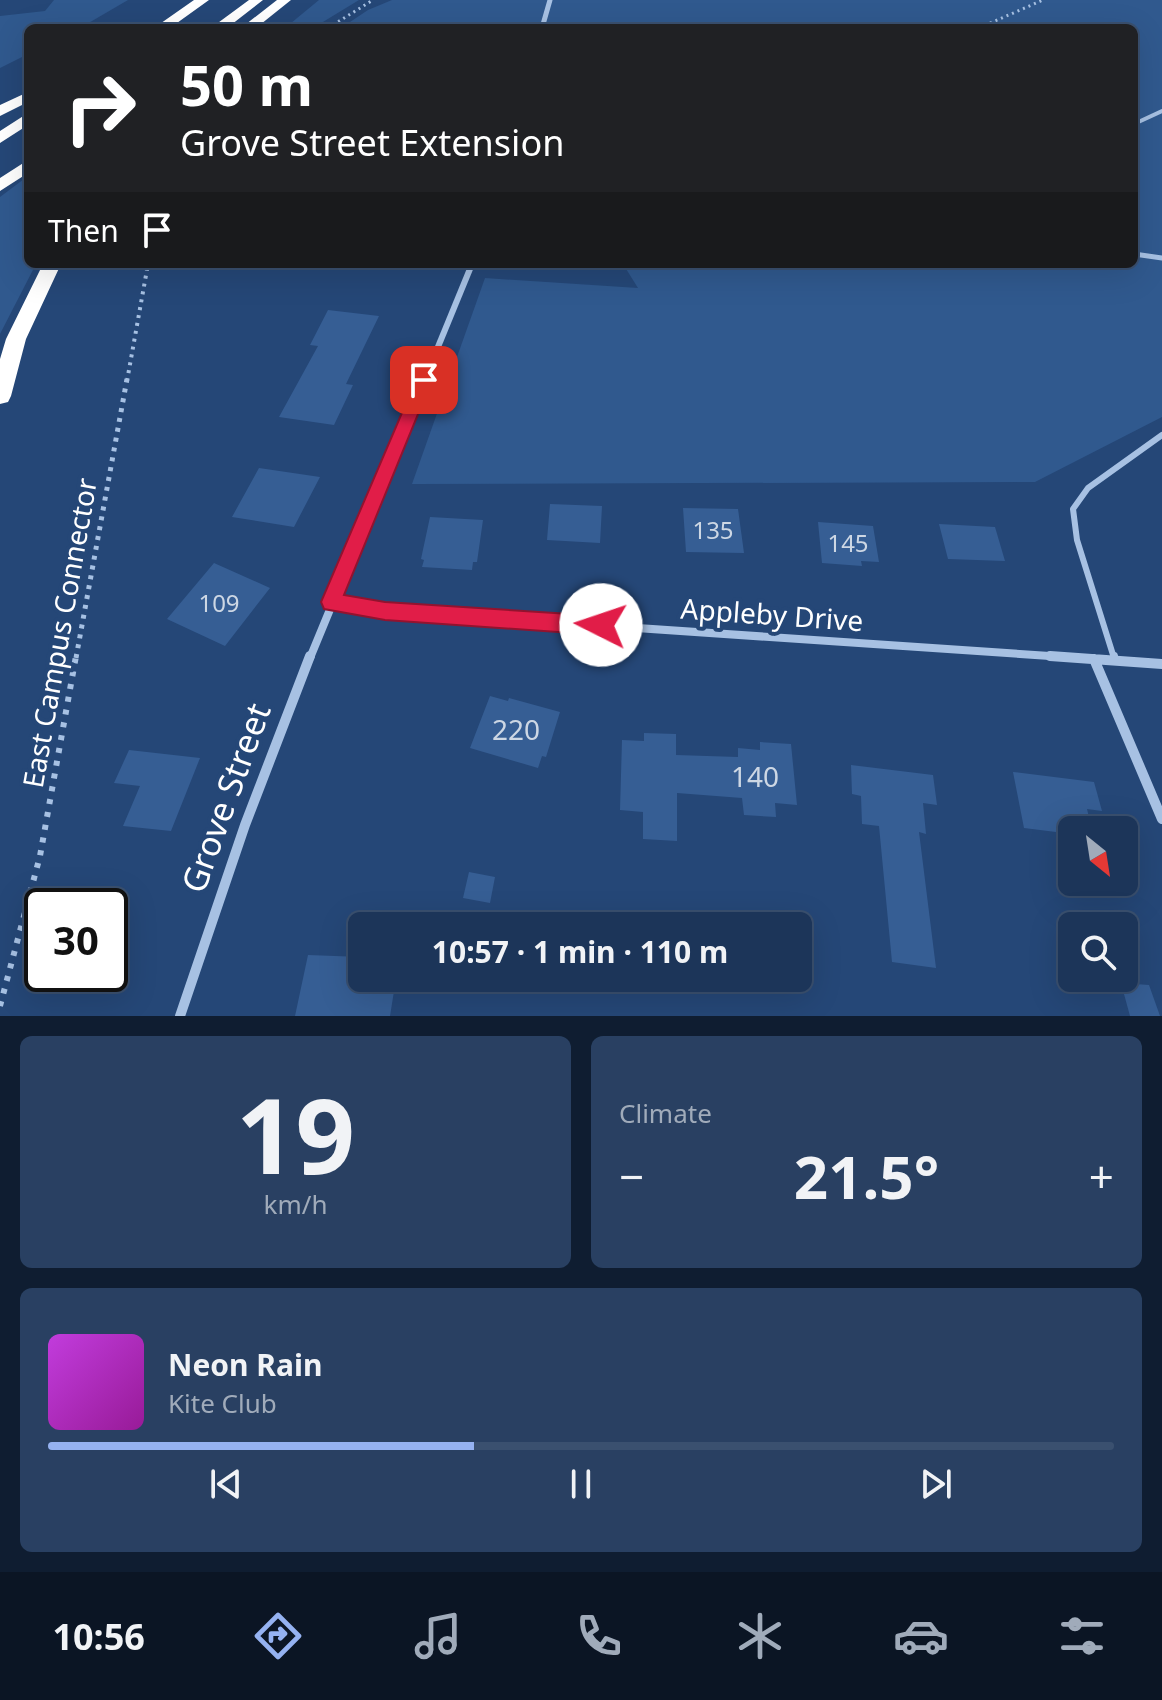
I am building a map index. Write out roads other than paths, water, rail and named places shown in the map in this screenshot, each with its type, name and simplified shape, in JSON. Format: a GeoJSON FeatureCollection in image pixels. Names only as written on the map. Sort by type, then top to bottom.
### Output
{"type":"FeatureCollection","features":[{"type":"Feature","properties":{"kind":"highway"},"geometry":{"type":"LineString","coordinates":[[167,24],[203,0]]}},
{"type":"Feature","properties":{"kind":"highway"},"geometry":{"type":"LineString","coordinates":[[224,24],[257,0]]}},
{"type":"Feature","properties":{"kind":"highway"},"geometry":{"type":"LineString","coordinates":[[253,24],[285,0]]}},
{"type":"Feature","properties":{"kind":"highway"},"geometry":{"type":"LineString","coordinates":[[159,24],[181,15]]}},
{"type":"Feature","properties":{"kind":"highway"},"geometry":{"type":"LineString","coordinates":[[0,111],[24,98]]}},
{"type":"Feature","properties":{"kind":"highway"},"geometry":{"type":"LineString","coordinates":[[0,138],[24,121]]}},
{"type":"Feature","properties":{"kind":"highway"},"geometry":{"type":"LineString","coordinates":[[0,186],[24,168]]}},
{"type":"Feature","properties":{"kind":"highway"},"geometry":{"type":"LineString","coordinates":[[0,396],[16,339],[50,268]]}},
{"type":"Feature","properties":{"kind":"street"},"geometry":{"type":"LineString","coordinates":[[543,24],[550,0]]}},
{"type":"Feature","properties":{"kind":"street","name":"Grove Street"},"geometry":{"type":"LineString","coordinates":[[180,1016],[203,942],[331,602],[470,268]]}},
{"type":"Feature","properties":{"kind":"street","name":"Appleby Drive"},"geometry":{"type":"LineString","coordinates":[[331,602],[385,611],[1162,664]]}},
{"type":"Feature","properties":{"kind":"street"},"geometry":{"type":"LineString","coordinates":[[1094,659],[1162,819]]}},
{"type":"Feature","properties":{"kind":"lane"},"geometry":{"type":"LineString","coordinates":[[1138,122],[1162,111]]}},
{"type":"Feature","properties":{"kind":"lane"},"geometry":{"type":"LineString","coordinates":[[1138,255],[1162,258]]}},
{"type":"Feature","properties":{"kind":"lane"},"geometry":{"type":"LineString","coordinates":[[1115,661],[1077,540],[1073,509],[1088,488],[1162,435]]}}]}
